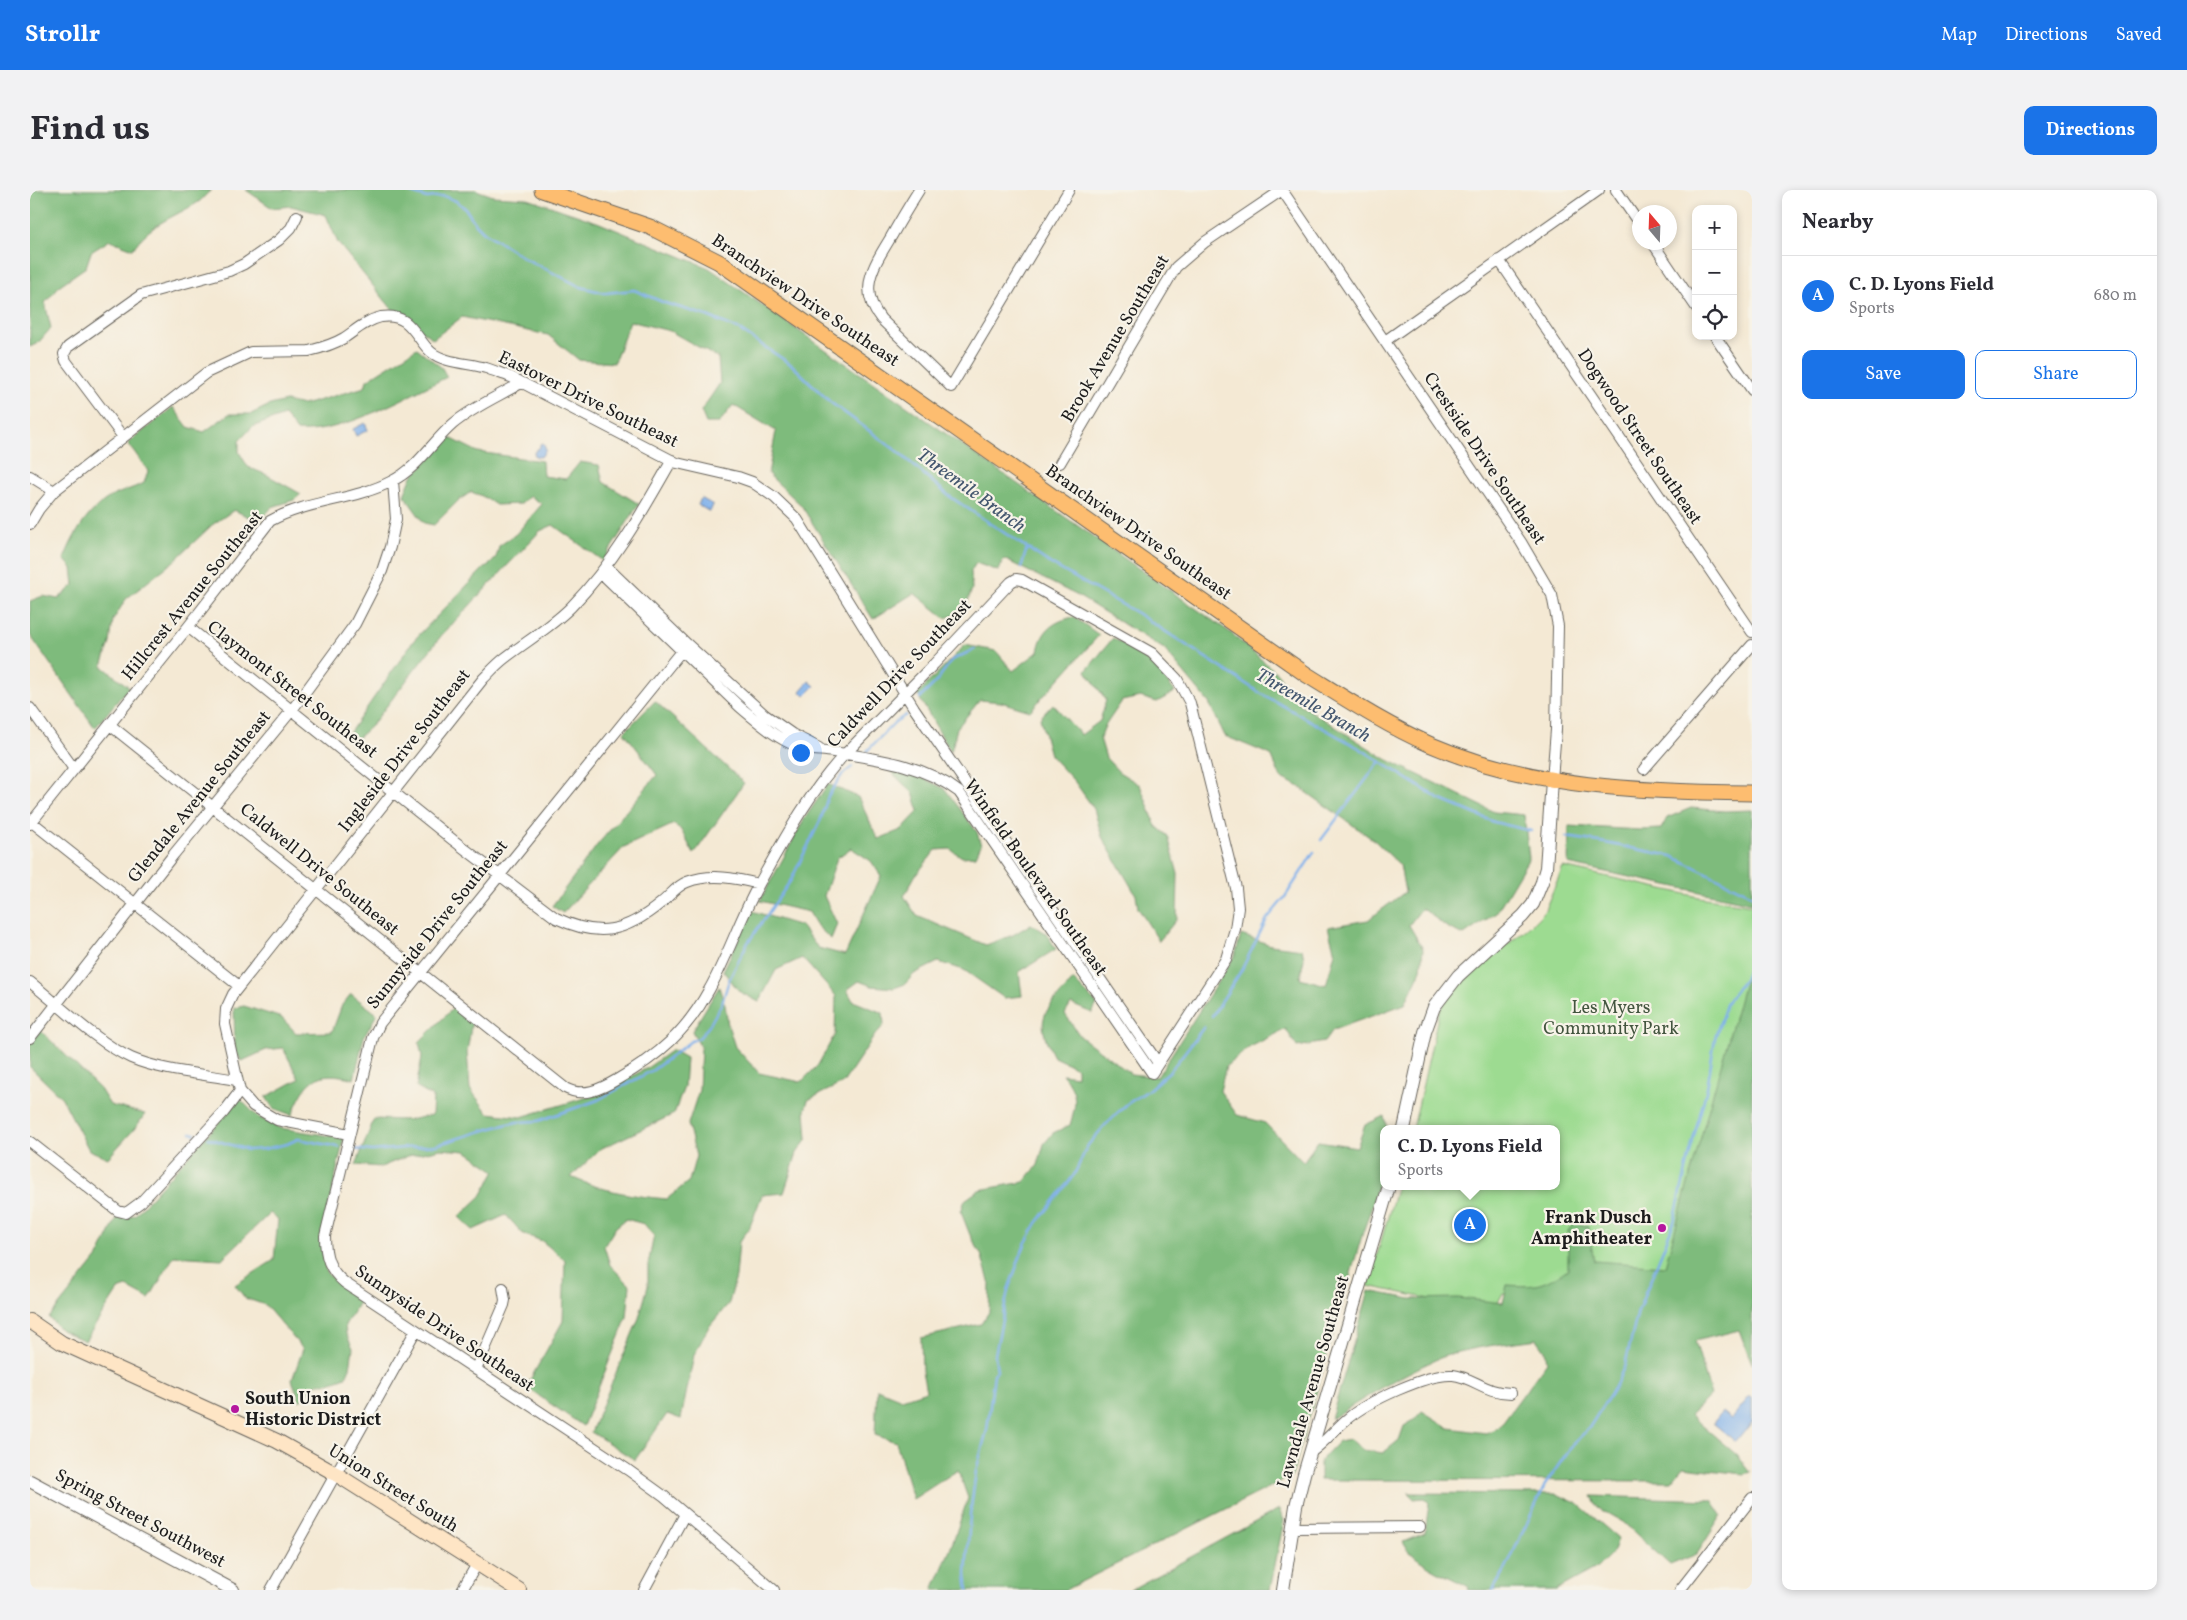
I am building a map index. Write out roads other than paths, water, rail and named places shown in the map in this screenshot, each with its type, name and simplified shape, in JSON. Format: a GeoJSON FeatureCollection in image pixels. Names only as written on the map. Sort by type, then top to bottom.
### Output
{"type":"FeatureCollection","features":[{"type":"Feature","properties":{"kind":"main road","name":"Branchview Drive Southeast"},"geometry":{"type":"LineString","coordinates":[[542,190],[650,227],[719,262],[1307,675],[1367,712],[1429,744],[1484,763],[1552,780],[1662,792],[1752,793]]}},
{"type":"Feature","properties":{"kind":"main road","name":"Union Street South"},"geometry":{"type":"LineString","coordinates":[[30,1320],[62,1343],[251,1428],[336,1474],[519,1590]]}},
{"type":"Feature","properties":{"kind":"street"},"geometry":{"type":"LineString","coordinates":[[919,190],[874,264],[869,292],[874,308],[881,319],[951,387],[1070,190]]}},
{"type":"Feature","properties":{"kind":"street","name":"Crestside Drive Southeast"},"geometry":{"type":"LineString","coordinates":[[1282,190],[1521,542],[1552,595],[1558,626],[1556,730],[1552,780]]}},
{"type":"Feature","properties":{"kind":"street","name":"Brook Avenue Southeast"},"geometry":{"type":"LineString","coordinates":[[1060,463],[1176,266],[1204,242],[1282,190]]}},
{"type":"Feature","properties":{"kind":"street"},"geometry":{"type":"LineString","coordinates":[[1384,341],[1599,190]]}},
{"type":"Feature","properties":{"kind":"street"},"geometry":{"type":"LineString","coordinates":[[1616,190],[1632,213]]}},
{"type":"Feature","properties":{"kind":"street"},"geometry":{"type":"LineString","coordinates":[[123,437],[66,361],[64,354],[68,347],[141,295],[228,271],[244,264],[279,240],[291,228],[297,216]]}},
{"type":"Feature","properties":{"kind":"street"},"geometry":{"type":"LineString","coordinates":[[1657,250],[1692,302]]}},
{"type":"Feature","properties":{"kind":"street","name":"Dogwood Street Southeast"},"geometry":{"type":"LineString","coordinates":[[1499,260],[1752,632]]}},
{"type":"Feature","properties":{"kind":"street","name":"Eastover Drive Southeast"},"geometry":{"type":"LineString","coordinates":[[30,524],[54,491],[206,373],[227,362],[259,350],[309,351],[334,343],[371,320],[382,317],[402,320],[414,328],[430,351],[438,357],[486,368],[521,383],[672,460],[752,482],[774,496],[787,508],[804,530],[905,693],[968,786]]}},
{"type":"Feature","properties":{"kind":"street"},"geometry":{"type":"LineString","coordinates":[[1718,340],[1752,390]]}},
{"type":"Feature","properties":{"kind":"street","name":"Hillcrest Avenue Southeast"},"geometry":{"type":"LineString","coordinates":[[31,823],[188,628],[270,521],[287,512],[310,508],[373,490],[392,481],[418,463],[454,423],[521,383]]}},
{"type":"Feature","properties":{"kind":"street","name":"Ingleside Drive Southeast"},"geometry":{"type":"LineString","coordinates":[[349,1134],[277,1120],[237,1095],[224,1016],[233,994],[483,679],[504,658],[542,633],[571,607],[604,569],[618,551],[672,460]]}},
{"type":"Feature","properties":{"kind":"street"},"geometry":{"type":"LineString","coordinates":[[30,476],[54,491]]}},
{"type":"Feature","properties":{"kind":"street","name":"Glendale Avenue Southeast"},"geometry":{"type":"LineString","coordinates":[[30,1038],[135,904],[292,710],[355,624],[382,571],[390,547],[396,519],[392,481]]}},
{"type":"Feature","properties":{"kind":"street","name":"Winfield Boulevard Southeast"},"geometry":{"type":"LineString","coordinates":[[604,569],[684,647],[770,720],[792,734],[824,750],[925,771],[944,780],[958,792],[1152,1073],[1158,1063],[968,786]]}},
{"type":"Feature","properties":{"kind":"street","name":"Caldwell Drive Southeast"},"geometry":{"type":"LineString","coordinates":[[110,725],[566,1088],[577,1093],[592,1092],[612,1083],[647,1062],[675,1038],[709,990],[759,884],[814,792],[831,769],[1011,582],[1016,579],[1022,580],[1152,653],[1177,678],[1190,703],[1236,888],[1238,908],[1236,929],[1226,959],[1158,1063]]}},
{"type":"Feature","properties":{"kind":"street","name":"Claymont Street Southeast"},"geometry":{"type":"LineString","coordinates":[[188,628],[499,875],[556,918],[581,929],[600,930],[631,924],[662,903],[679,886],[700,878],[719,877],[759,884]]}},
{"type":"Feature","properties":{"kind":"street"},"geometry":{"type":"LineString","coordinates":[[1644,769],[1752,645]]}},
{"type":"Feature","properties":{"kind":"street","name":"Sunnyside Drive Southeast"},"geometry":{"type":"LineString","coordinates":[[684,647],[391,1008],[373,1038],[325,1236],[327,1262],[333,1272],[345,1283],[628,1470],[685,1514],[774,1590]]}},
{"type":"Feature","properties":{"kind":"street"},"geometry":{"type":"LineString","coordinates":[[30,708],[74,770]]}},
{"type":"Feature","properties":{"kind":"street"},"geometry":{"type":"LineString","coordinates":[[1405,1125],[1425,1032],[1434,1006],[1458,976],[1523,916],[1533,904],[1546,868],[1552,780]]}},
{"type":"Feature","properties":{"kind":"street"},"geometry":{"type":"LineString","coordinates":[[31,823],[239,986]]}},
{"type":"Feature","properties":{"kind":"street"},"geometry":{"type":"LineString","coordinates":[[30,982],[114,1049],[132,1058],[162,1066],[236,1080]]}},
{"type":"Feature","properties":{"kind":"street"},"geometry":{"type":"LineString","coordinates":[[30,1142],[118,1211],[126,1213],[142,1202],[237,1095]]}},
{"type":"Feature","properties":{"kind":"street","name":"Lawndale Avenue Southeast"},"geometry":{"type":"LineString","coordinates":[[1283,1590],[1296,1506],[1388,1190]]}},
{"type":"Feature","properties":{"kind":"street"},"geometry":{"type":"LineString","coordinates":[[476,1370],[504,1306],[503,1288]]}},
{"type":"Feature","properties":{"kind":"street"},"geometry":{"type":"LineString","coordinates":[[271,1590],[416,1330]]}},
{"type":"Feature","properties":{"kind":"street"},"geometry":{"type":"LineString","coordinates":[[1311,1452],[1360,1409],[1383,1396],[1441,1375],[1454,1375],[1498,1393],[1511,1393]]}},
{"type":"Feature","properties":{"kind":"street","name":"Spring Street Southwest"},"geometry":{"type":"LineString","coordinates":[[30,1481],[233,1590]]}},
{"type":"Feature","properties":{"kind":"street"},"geometry":{"type":"LineString","coordinates":[[1680,1590],[1752,1498]]}},
{"type":"Feature","properties":{"kind":"street"},"geometry":{"type":"LineString","coordinates":[[644,1590],[685,1514]]}},
{"type":"Feature","properties":{"kind":"street"},"geometry":{"type":"LineString","coordinates":[[1292,1528],[1420,1527]]}},
{"type":"Feature","properties":{"kind":"street"},"geometry":{"type":"LineString","coordinates":[[462,1590],[477,1564]]}},
{"type":"Feature","properties":{"kind":"water"},"geometry":{"type":"Polygon","coordinates":[[[365,423],[368,430],[356,436],[353,429],[365,423]]]}},
{"type":"Feature","properties":{"kind":"water"},"geometry":{"type":"Polygon","coordinates":[[[543,443],[546,450],[541,457],[535,456],[534,452],[543,443]]]}},
{"type":"Feature","properties":{"kind":"water"},"geometry":{"type":"Polygon","coordinates":[[[701,498],[713,505],[710,512],[698,505],[701,498]]]}},
{"type":"Feature","properties":{"kind":"water"},"geometry":{"type":"Polygon","coordinates":[[[809,681],[815,686],[805,696],[800,691],[809,681]]]}},
{"type":"Feature","properties":{"kind":"water"},"geometry":{"type":"Polygon","coordinates":[[[1750,1396],[1752,1398],[1752,1422],[1736,1442],[1713,1423],[1722,1412],[1731,1419],[1750,1396]]]}},
{"type":"Feature","properties":{"kind":"waterway","name":"Threemile Branch"},"geometry":{"type":"LineString","coordinates":[[403,190],[427,198],[444,196],[456,201],[465,208],[484,232],[526,259],[581,287],[605,293],[634,290],[738,329],[792,365],[830,402],[897,451],[949,496],[1051,564],[1137,613],[1260,693],[1359,748],[1439,799],[1494,822],[1531,831]]}},
{"type":"Feature","properties":{"kind":"waterway"},"geometry":{"type":"LineString","coordinates":[[1021,568],[1027,548]]}},
{"type":"Feature","properties":{"kind":"waterway"},"geometry":{"type":"LineString","coordinates":[[920,698],[935,683],[952,660],[975,649]]}},
{"type":"Feature","properties":{"kind":"waterway"},"geometry":{"type":"LineString","coordinates":[[867,751],[895,722],[906,715]]}},
{"type":"Feature","properties":{"kind":"waterway"},"geometry":{"type":"LineString","coordinates":[[1321,840],[1380,761]]}},
{"type":"Feature","properties":{"kind":"waterway"},"geometry":{"type":"LineString","coordinates":[[353,1149],[372,1151],[436,1145],[517,1122],[538,1121],[598,1100],[653,1070],[691,1041],[699,1038],[709,1026],[722,1003],[729,980],[747,944],[791,880],[821,819],[828,796],[842,775],[852,767]]}},
{"type":"Feature","properties":{"kind":"waterway","name":"Threemile Branch"},"geometry":{"type":"LineString","coordinates":[[1566,837],[1672,856],[1752,895]]}},
{"type":"Feature","properties":{"kind":"waterway"},"geometry":{"type":"LineString","coordinates":[[1212,1016],[1241,971],[1267,919],[1285,897],[1314,852]]}},
{"type":"Feature","properties":{"kind":"waterway"},"geometry":{"type":"LineString","coordinates":[[1493,1590],[1504,1572],[1545,1485],[1573,1444],[1589,1428],[1615,1387],[1625,1365],[1638,1311],[1674,1222],[1707,1088],[1715,1038],[1727,1002],[1744,979],[1752,960]]}},
{"type":"Feature","properties":{"kind":"waterway"},"geometry":{"type":"LineString","coordinates":[[968,1590],[966,1574],[970,1515],[976,1471],[987,1430],[994,1374],[997,1371],[995,1355],[1008,1290],[1025,1244],[1037,1223],[1074,1175],[1088,1145],[1127,1104],[1147,1091],[1171,1070],[1204,1027]]}},
{"type":"Feature","properties":{"kind":"waterway"},"geometry":{"type":"LineString","coordinates":[[191,1133],[195,1134]]}},
{"type":"Feature","properties":{"kind":"waterway"},"geometry":{"type":"LineString","coordinates":[[208,1138],[248,1150],[287,1144],[298,1139],[339,1147]]}},
{"type":"Feature","properties":{"kind":"place","name":"C. D. Lyons Field"},"geometry":{"type":"Point","coordinates":[1470,1225]}},
{"type":"Feature","properties":{"kind":"place","name":"Frank Dusch Amphitheater"},"geometry":{"type":"Point","coordinates":[1662,1228]}},
{"type":"Feature","properties":{"kind":"place","name":"South Union Historic District"},"geometry":{"type":"Point","coordinates":[235,1409]}},
{"type":"Feature","properties":{"kind":"park label","name":"Les Myers Community Park"},"geometry":{"type":"Point","coordinates":[1611,1018]}}]}
